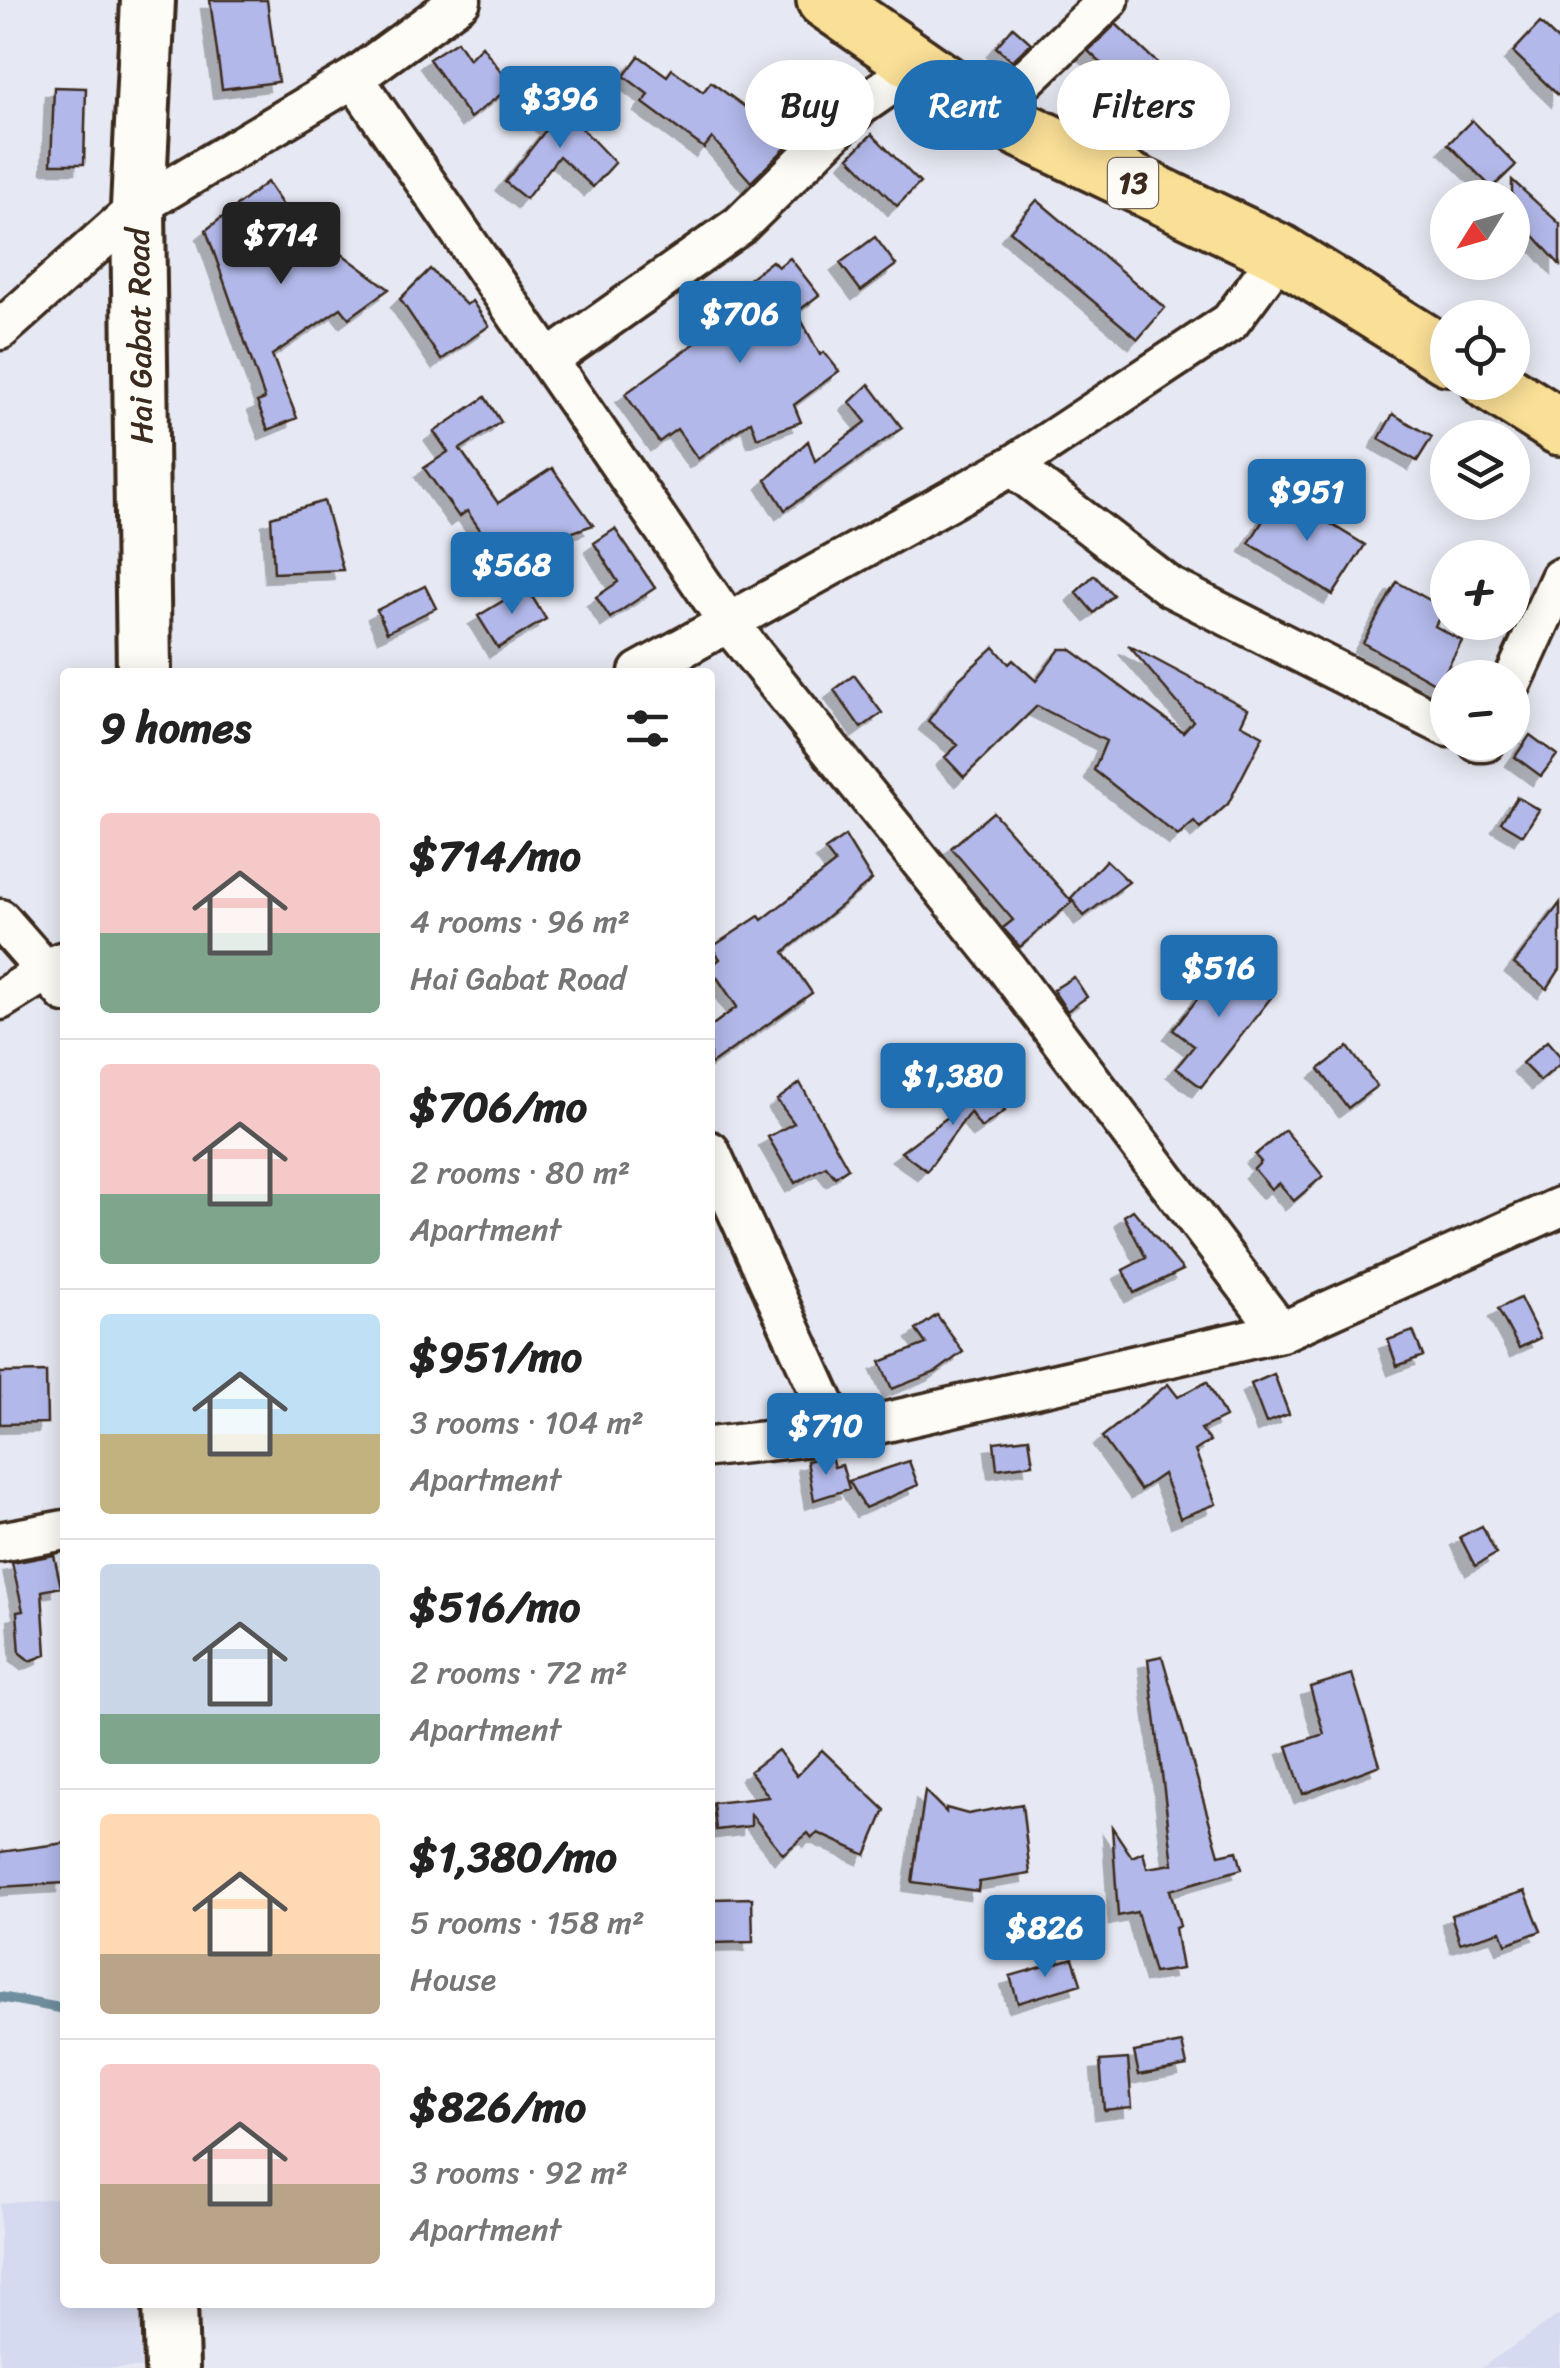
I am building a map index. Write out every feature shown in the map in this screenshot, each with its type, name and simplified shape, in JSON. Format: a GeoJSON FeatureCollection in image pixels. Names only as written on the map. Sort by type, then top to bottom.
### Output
{"type":"FeatureCollection","features":[{"type":"Feature","properties":{"kind":"main road","name":"13"},"geometry":{"type":"LineString","coordinates":[[824,0],[912,60]]}},
{"type":"Feature","properties":{"kind":"main road","name":"13"},"geometry":{"type":"LineString","coordinates":[[1037,137],[1280,253],[1430,346]]}},
{"type":"Feature","properties":{"kind":"main road"},"geometry":{"type":"LineString","coordinates":[[1517,400],[1560,427]]}},
{"type":"Feature","properties":{"kind":"street","name":"Hai Gabat Road"},"geometry":{"type":"LineString","coordinates":[[144,668],[138,207],[148,0]]}},
{"type":"Feature","properties":{"kind":"street"},"geometry":{"type":"LineString","coordinates":[[0,330],[138,207],[354,78],[461,0]]}},
{"type":"Feature","properties":{"kind":"street"},"geometry":{"type":"LineString","coordinates":[[1037,68],[1109,0]]}},
{"type":"Feature","properties":{"kind":"street"},"geometry":{"type":"LineString","coordinates":[[354,78],[730,626],[1005,966],[1281,1332]]}},
{"type":"Feature","properties":{"kind":"street"},"geometry":{"type":"LineString","coordinates":[[550,359],[740,225],[860,106],[894,82]]}},
{"type":"Feature","properties":{"kind":"street"},"geometry":{"type":"LineString","coordinates":[[647,668],[730,626],[1012,466],[1230,322],[1280,253]]}},
{"type":"Feature","properties":{"kind":"street"},"geometry":{"type":"LineString","coordinates":[[1012,466],[1170,587],[1430,718]]}},
{"type":"Feature","properties":{"kind":"street"},"geometry":{"type":"LineString","coordinates":[[1523,660],[1560,578]]}},
{"type":"Feature","properties":{"kind":"street"},"geometry":{"type":"LineString","coordinates":[[0,919],[58,975],[0,1000]]}},
{"type":"Feature","properties":{"kind":"street"},"geometry":{"type":"LineString","coordinates":[[715,1163],[838,1433]]}},
{"type":"Feature","properties":{"kind":"street"},"geometry":{"type":"LineString","coordinates":[[715,1446],[838,1433],[1281,1332],[1560,1207]]}},
{"type":"Feature","properties":{"kind":"street"},"geometry":{"type":"LineString","coordinates":[[0,1542],[60,1531]]}},
{"type":"Feature","properties":{"kind":"street"},"geometry":{"type":"LineString","coordinates":[[170,2308],[172,2368]]}},
{"type":"Feature","properties":{"kind":"shaded area"},"geometry":{"type":"Polygon","coordinates":[[[60,2197],[60,2308],[140,2308],[141,2368],[0,2368],[0,2203],[60,2197]]]}},
{"type":"Feature","properties":{"kind":"shaded area"},"geometry":{"type":"Polygon","coordinates":[[[1560,2314],[1560,2368],[1481,2368],[1560,2314]]]}},
{"type":"Feature","properties":{"kind":"building"},"geometry":{"type":"Polygon","coordinates":[[[210,0],[267,0],[278,82],[222,89],[210,0]]]}},
{"type":"Feature","properties":{"kind":"building"},"geometry":{"type":"Polygon","coordinates":[[[1540,23],[1560,42],[1560,97],[1513,52],[1540,23]]]}},
{"type":"Feature","properties":{"kind":"building"},"geometry":{"type":"Polygon","coordinates":[[[1116,24],[1154,60],[1098,60],[1088,51],[1116,24]]]}},
{"type":"Feature","properties":{"kind":"building"},"geometry":{"type":"Polygon","coordinates":[[[1013,27],[1031,43],[1013,60],[996,47],[1013,27]]]}},
{"type":"Feature","properties":{"kind":"building"},"geometry":{"type":"Polygon","coordinates":[[[457,41],[469,59],[482,46],[512,86],[470,118],[429,59],[457,41]]]}},
{"type":"Feature","properties":{"kind":"building"},"geometry":{"type":"Polygon","coordinates":[[[639,56],[667,76],[672,69],[703,92],[711,82],[745,107],[745,150],[784,150],[751,182],[712,138],[704,148],[643,103],[649,95],[624,76],[639,56]]]}},
{"type":"Feature","properties":{"kind":"building"},"geometry":{"type":"Polygon","coordinates":[[[54,87],[86,88],[84,164],[51,164],[54,87]]]}},
{"type":"Feature","properties":{"kind":"building"},"geometry":{"type":"Polygon","coordinates":[[[549,94],[615,163],[593,187],[559,156],[526,199],[505,182],[549,126],[533,112],[549,94]]]}},
{"type":"Feature","properties":{"kind":"building"},"geometry":{"type":"Polygon","coordinates":[[[1472,120],[1516,165],[1500,180],[1484,180],[1448,144],[1472,120]]]}},
{"type":"Feature","properties":{"kind":"building"},"geometry":{"type":"Polygon","coordinates":[[[874,136],[920,183],[897,206],[849,157],[856,150],[874,150],[874,136]]]}},
{"type":"Feature","properties":{"kind":"building"},"geometry":{"type":"Polygon","coordinates":[[[267,182],[319,259],[334,248],[389,289],[349,318],[341,308],[272,355],[297,418],[268,430],[257,402],[265,399],[206,230],[267,182]]]}},
{"type":"Feature","properties":{"kind":"building"},"geometry":{"type":"Polygon","coordinates":[[[1530,196],[1560,224],[1560,265],[1530,231],[1530,196]]]}},
{"type":"Feature","properties":{"kind":"building"},"geometry":{"type":"Polygon","coordinates":[[[1037,200],[1165,308],[1138,339],[1010,231],[1037,200]]]}},
{"type":"Feature","properties":{"kind":"building"},"geometry":{"type":"Polygon","coordinates":[[[875,237],[896,265],[861,291],[840,263],[875,237]]]}},
{"type":"Feature","properties":{"kind":"building"},"geometry":{"type":"Polygon","coordinates":[[[790,258],[819,295],[797,312],[820,355],[824,352],[839,371],[794,405],[801,422],[757,438],[751,421],[698,459],[677,429],[659,442],[625,394],[713,330],[701,316],[772,261],[778,267],[790,258]]]}},
{"type":"Feature","properties":{"kind":"building"},"geometry":{"type":"Polygon","coordinates":[[[430,269],[466,305],[472,301],[489,326],[441,360],[400,299],[430,269]]]}},
{"type":"Feature","properties":{"kind":"building"},"geometry":{"type":"Polygon","coordinates":[[[869,384],[902,428],[785,510],[766,480],[808,441],[815,461],[866,422],[850,402],[869,384]]]}},
{"type":"Feature","properties":{"kind":"building"},"geometry":{"type":"Polygon","coordinates":[[[485,397],[501,422],[460,449],[498,503],[552,468],[593,525],[561,536],[511,574],[467,511],[459,517],[424,468],[448,452],[434,432],[485,397]]]}},
{"type":"Feature","properties":{"kind":"building"},"geometry":{"type":"Polygon","coordinates":[[[1393,414],[1430,436],[1417,461],[1379,439],[1393,414]]]}},
{"type":"Feature","properties":{"kind":"building"},"geometry":{"type":"Polygon","coordinates":[[[1280,493],[1365,545],[1333,595],[1249,543],[1280,493]]]}},
{"type":"Feature","properties":{"kind":"building"},"geometry":{"type":"Polygon","coordinates":[[[324,501],[343,570],[274,573],[271,517],[324,501]]]}},
{"type":"Feature","properties":{"kind":"building"},"geometry":{"type":"Polygon","coordinates":[[[615,529],[655,588],[610,618],[596,597],[618,582],[594,543],[615,529]]]}},
{"type":"Feature","properties":{"kind":"building"},"geometry":{"type":"Polygon","coordinates":[[[1094,575],[1113,595],[1094,613],[1076,592],[1094,575]]]}},
{"type":"Feature","properties":{"kind":"building"},"geometry":{"type":"Polygon","coordinates":[[[1397,582],[1430,600],[1430,640],[1462,641],[1452,660],[1430,660],[1430,681],[1363,643],[1397,582]]]}},
{"type":"Feature","properties":{"kind":"building"},"geometry":{"type":"Polygon","coordinates":[[[425,586],[436,608],[387,632],[377,610],[425,586]]]}},
{"type":"Feature","properties":{"kind":"building"},"geometry":{"type":"Polygon","coordinates":[[[526,587],[546,619],[498,648],[478,616],[526,587]]]}},
{"type":"Feature","properties":{"kind":"building"},"geometry":{"type":"Polygon","coordinates":[[[1128,645],[1248,709],[1241,724],[1263,736],[1228,804],[1200,829],[1194,822],[1178,836],[1094,770],[1106,741],[1037,706],[964,777],[945,757],[958,745],[928,721],[958,680],[994,647],[1009,664],[1013,660],[1036,681],[1060,649],[1070,649],[1183,732],[1193,721],[1128,645]]]}},
{"type":"Feature","properties":{"kind":"building"},"geometry":{"type":"Polygon","coordinates":[[[854,675],[882,713],[861,728],[834,690],[854,675]]]}},
{"type":"Feature","properties":{"kind":"building"},"geometry":{"type":"Polygon","coordinates":[[[1530,735],[1557,755],[1541,776],[1519,760],[1530,760],[1530,735]]]}},
{"type":"Feature","properties":{"kind":"building"},"geometry":{"type":"Polygon","coordinates":[[[1517,797],[1539,810],[1523,835],[1501,822],[1517,797]]]}},
{"type":"Feature","properties":{"kind":"building"},"geometry":{"type":"Polygon","coordinates":[[[993,812],[1072,902],[1020,947],[1003,928],[1013,920],[951,848],[993,812]]]}},
{"type":"Feature","properties":{"kind":"building"},"geometry":{"type":"Polygon","coordinates":[[[845,836],[872,880],[784,952],[812,993],[715,1061],[715,1023],[737,1007],[715,974],[715,963],[720,959],[715,945],[759,916],[762,920],[835,863],[825,850],[845,836]]]}},
{"type":"Feature","properties":{"kind":"building"},"geometry":{"type":"Polygon","coordinates":[[[1106,860],[1129,882],[1084,916],[1071,898],[1106,860]]]}},
{"type":"Feature","properties":{"kind":"building"},"geometry":{"type":"Polygon","coordinates":[[[1560,903],[1560,969],[1547,989],[1514,964],[1560,903]]]}},
{"type":"Feature","properties":{"kind":"building"},"geometry":{"type":"Polygon","coordinates":[[[1228,960],[1273,995],[1201,1087],[1176,1068],[1194,1046],[1173,1030],[1228,960]]]}},
{"type":"Feature","properties":{"kind":"building"},"geometry":{"type":"Polygon","coordinates":[[[1074,977],[1087,997],[1067,1011],[1053,990],[1074,977]]]}},
{"type":"Feature","properties":{"kind":"building"},"geometry":{"type":"Polygon","coordinates":[[[1547,1041],[1560,1056],[1560,1064],[1540,1081],[1522,1063],[1547,1041]]]}},
{"type":"Feature","properties":{"kind":"building"},"geometry":{"type":"Polygon","coordinates":[[[1348,1047],[1377,1086],[1348,1108],[1319,1069],[1348,1047]]]}},
{"type":"Feature","properties":{"kind":"building"},"geometry":{"type":"Polygon","coordinates":[[[800,1083],[848,1168],[835,1177],[826,1166],[795,1183],[768,1137],[794,1123],[777,1100],[800,1083]]]}},
{"type":"Feature","properties":{"kind":"building"},"geometry":{"type":"Polygon","coordinates":[[[988,1087],[1005,1111],[981,1128],[970,1112],[927,1171],[901,1152],[988,1087]]]}},
{"type":"Feature","properties":{"kind":"building"},"geometry":{"type":"Polygon","coordinates":[[[1285,1130],[1323,1176],[1294,1201],[1279,1183],[1271,1189],[1254,1169],[1261,1162],[1255,1155],[1285,1130]]]}},
{"type":"Feature","properties":{"kind":"building"},"geometry":{"type":"Polygon","coordinates":[[[1133,1210],[1183,1270],[1134,1293],[1123,1270],[1146,1258],[1124,1216],[1133,1210]]]}},
{"type":"Feature","properties":{"kind":"building"},"geometry":{"type":"Polygon","coordinates":[[[1520,1298],[1540,1338],[1519,1348],[1498,1309],[1520,1298]]]}},
{"type":"Feature","properties":{"kind":"building"},"geometry":{"type":"Polygon","coordinates":[[[937,1315],[963,1352],[936,1372],[892,1389],[880,1362],[926,1344],[916,1330],[937,1315]]]}},
{"type":"Feature","properties":{"kind":"building"},"geometry":{"type":"Polygon","coordinates":[[[1413,1331],[1423,1356],[1397,1366],[1388,1340],[1413,1331]]]}},
{"type":"Feature","properties":{"kind":"building"},"geometry":{"type":"Polygon","coordinates":[[[46,1372],[47,1423],[0,1424],[0,1373],[46,1372]]]}},
{"type":"Feature","properties":{"kind":"building"},"geometry":{"type":"Polygon","coordinates":[[[1274,1374],[1289,1414],[1266,1423],[1251,1384],[1274,1374]]]}},
{"type":"Feature","properties":{"kind":"building"},"geometry":{"type":"Polygon","coordinates":[[[1207,1382],[1225,1417],[1201,1429],[1210,1441],[1195,1451],[1216,1504],[1180,1518],[1163,1474],[1140,1490],[1102,1437],[1168,1384],[1178,1397],[1207,1382]]]}},
{"type":"Feature","properties":{"kind":"building"},"geometry":{"type":"Polygon","coordinates":[[[1029,1438],[1033,1464],[997,1469],[994,1442],[1029,1438]]]}},
{"type":"Feature","properties":{"kind":"building"},"geometry":{"type":"Polygon","coordinates":[[[831,1456],[834,1467],[842,1465],[849,1489],[814,1500],[807,1461],[831,1456]]]}},
{"type":"Feature","properties":{"kind":"building"},"geometry":{"type":"Polygon","coordinates":[[[909,1461],[918,1485],[865,1508],[849,1481],[909,1461]]]}},
{"type":"Feature","properties":{"kind":"building"},"geometry":{"type":"Polygon","coordinates":[[[1482,1526],[1496,1554],[1475,1566],[1460,1537],[1482,1526]]]}},
{"type":"Feature","properties":{"kind":"building"},"geometry":{"type":"Polygon","coordinates":[[[54,1555],[60,1582],[60,1587],[42,1591],[46,1655],[30,1661],[20,1653],[17,1612],[23,1611],[12,1563],[54,1555]]]}},
{"type":"Feature","properties":{"kind":"building"},"geometry":{"type":"Polygon","coordinates":[[[1162,1656],[1219,1855],[1237,1851],[1242,1869],[1170,1890],[1180,1926],[1175,1928],[1182,1969],[1154,1973],[1137,1912],[1118,1916],[1112,1827],[1132,1857],[1143,1852],[1147,1868],[1173,1864],[1148,1659],[1162,1656]]]}},
{"type":"Feature","properties":{"kind":"building"},"geometry":{"type":"Polygon","coordinates":[[[1352,1674],[1380,1765],[1303,1794],[1287,1746],[1324,1734],[1310,1687],[1352,1674]]]}},
{"type":"Feature","properties":{"kind":"building"},"geometry":{"type":"Polygon","coordinates":[[[778,1750],[797,1776],[822,1750],[885,1810],[866,1855],[818,1833],[812,1838],[808,1833],[783,1854],[751,1814],[751,1826],[716,1830],[715,1803],[769,1797],[750,1771],[778,1750]]]}},
{"type":"Feature","properties":{"kind":"building"},"geometry":{"type":"Polygon","coordinates":[[[925,1791],[946,1812],[946,1808],[968,1814],[1022,1804],[1030,1874],[979,1882],[978,1891],[912,1882],[925,1791]]]}},
{"type":"Feature","properties":{"kind":"building"},"geometry":{"type":"Polygon","coordinates":[[[60,1844],[60,1883],[0,1887],[0,1852],[60,1844]]]}},
{"type":"Feature","properties":{"kind":"building"},"geometry":{"type":"Polygon","coordinates":[[[1525,1891],[1541,1931],[1506,1944],[1501,1931],[1460,1943],[1451,1915],[1525,1891]]]}},
{"type":"Feature","properties":{"kind":"building"},"geometry":{"type":"Polygon","coordinates":[[[752,1898],[753,1942],[715,1943],[715,1899],[752,1898]]]}},
{"type":"Feature","properties":{"kind":"building"},"geometry":{"type":"Polygon","coordinates":[[[1073,1958],[1081,1984],[1018,2003],[1010,1976],[1073,1958]]]}},
{"type":"Feature","properties":{"kind":"building"},"geometry":{"type":"Polygon","coordinates":[[[1182,2043],[1187,2066],[1139,2075],[1134,2052],[1182,2043]]]}},
{"type":"Feature","properties":{"kind":"building"},"geometry":{"type":"Polygon","coordinates":[[[1128,2059],[1132,2107],[1104,2110],[1100,2061],[1128,2059]]]}},
{"type":"Feature","properties":{"kind":"waterway"},"geometry":{"type":"LineString","coordinates":[[0,1997],[60,2008]]}}]}
